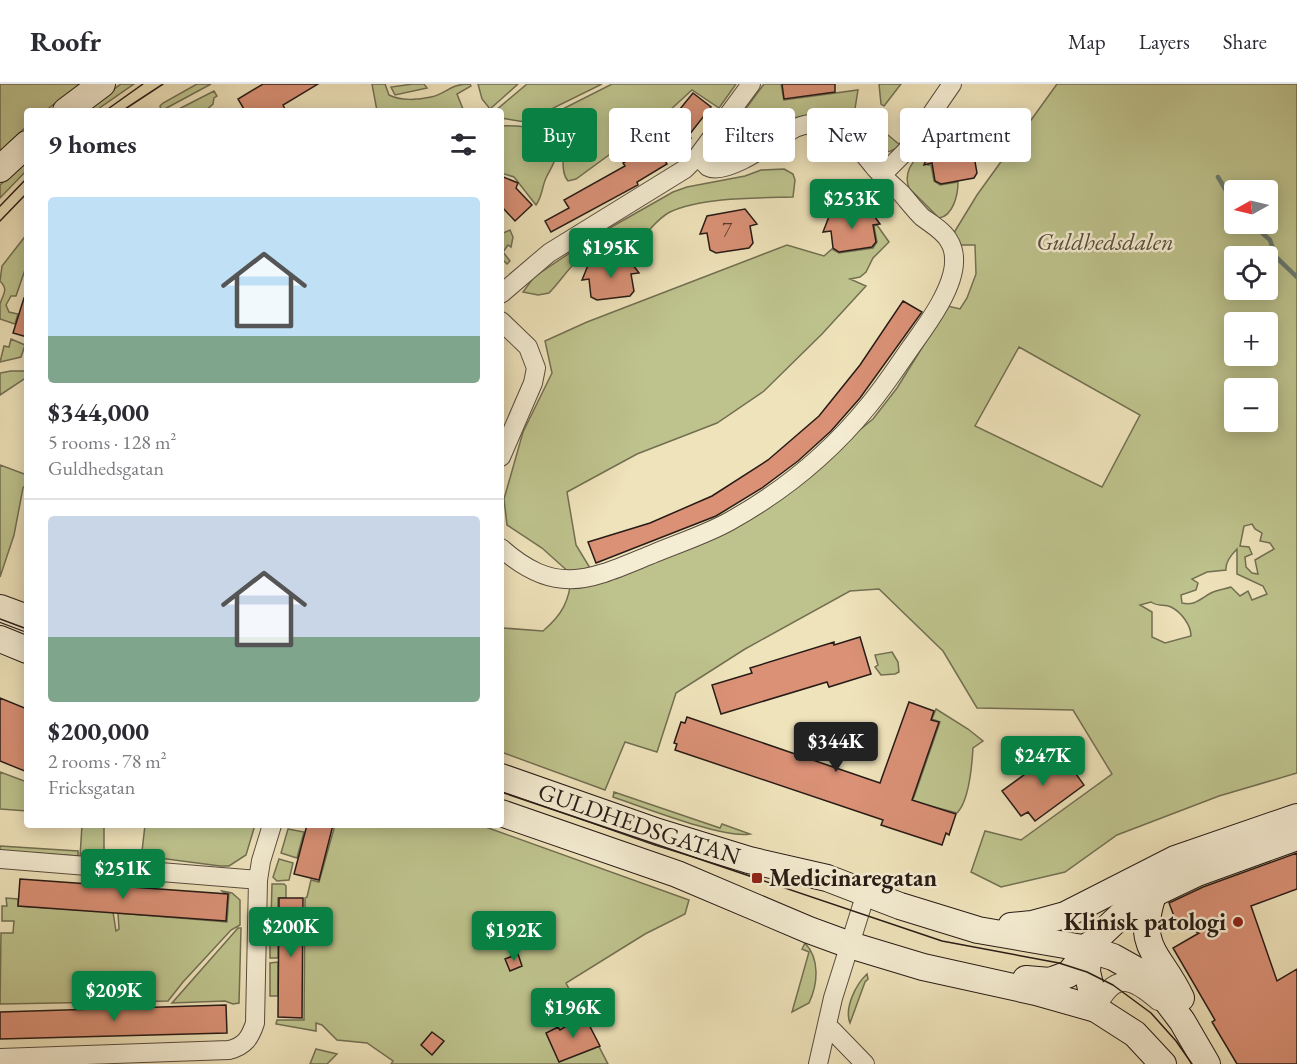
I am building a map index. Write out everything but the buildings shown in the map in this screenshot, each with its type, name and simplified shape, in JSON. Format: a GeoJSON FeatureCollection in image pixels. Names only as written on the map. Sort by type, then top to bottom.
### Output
{"type":"FeatureCollection","features":[{"type":"Feature","properties":{"kind":"street"},"geometry":{"type":"LineString","coordinates":[[70,108],[102,84]]}},
{"type":"Feature","properties":{"kind":"street"},"geometry":{"type":"LineString","coordinates":[[504,291],[549,253],[685,169],[698,156],[751,84]]}},
{"type":"Feature","properties":{"kind":"street"},"geometry":{"type":"LineString","coordinates":[[882,176],[906,152],[952,84]]}},
{"type":"Feature","properties":{"kind":"street"},"geometry":{"type":"LineString","coordinates":[[504,551],[515,561],[538,574],[560,580],[575,580],[615,570],[728,523],[787,483],[846,430],[880,391],[924,328],[948,286],[954,259],[950,241],[882,176],[850,138],[832,125],[805,124],[795,128],[730,167],[717,169],[709,167],[698,156]]}},
{"type":"Feature","properties":{"kind":"street"},"geometry":{"type":"LineString","coordinates":[[0,169],[24,147]]}},
{"type":"Feature","properties":{"kind":"street"},"geometry":{"type":"LineString","coordinates":[[504,324],[528,346],[536,368],[533,383],[504,450]]}},
{"type":"Feature","properties":{"kind":"street"},"geometry":{"type":"LineString","coordinates":[[0,608],[24,617]]}},
{"type":"Feature","properties":{"kind":"street"},"geometry":{"type":"LineString","coordinates":[[0,639],[24,649]]}},
{"type":"Feature","properties":{"kind":"street","name":"GULDHEDSGATAN"},"geometry":{"type":"LineString","coordinates":[[504,778],[669,835],[749,860],[826,878],[978,930],[1088,949],[1069,974],[1050,981],[1039,981],[954,965],[923,968]]}},
{"type":"Feature","properties":{"kind":"street","name":"GULDHEDSGATAN"},"geometry":{"type":"LineString","coordinates":[[504,814],[677,874],[850,945],[923,968],[1067,999],[1096,1009],[1135,1034],[1163,1064]]}},
{"type":"Feature","properties":{"kind":"street"},"geometry":{"type":"LineString","coordinates":[[1096,1009],[1087,972],[1088,949],[1155,881],[1185,855],[1297,817]]}},
{"type":"Feature","properties":{"kind":"street"},"geometry":{"type":"LineString","coordinates":[[0,1058],[229,1050],[245,1043],[255,1023],[258,880],[271,828]]}},
{"type":"Feature","properties":{"kind":"street"},"geometry":{"type":"LineString","coordinates":[[978,930],[1049,921],[1155,881],[1197,873],[1297,837]]}},
{"type":"Feature","properties":{"kind":"street"},"geometry":{"type":"LineString","coordinates":[[0,859],[258,880]]}},
{"type":"Feature","properties":{"kind":"street"},"geometry":{"type":"LineString","coordinates":[[1155,881],[1147,920],[1149,945],[1174,984],[1212,1064]]}},
{"type":"Feature","properties":{"kind":"street"},"geometry":{"type":"LineString","coordinates":[[818,1064],[833,998],[866,893]]}},
{"type":"Feature","properties":{"kind":"street"},"geometry":{"type":"LineString","coordinates":[[1088,949],[1113,957],[1140,972],[1157,988],[1182,1021],[1207,1064]]}},
{"type":"Feature","properties":{"kind":"street"},"geometry":{"type":"LineString","coordinates":[[1096,1009],[1113,984],[1121,981],[1131,983],[1150,994],[1182,1021]]}},
{"type":"Feature","properties":{"kind":"street"},"geometry":{"type":"LineString","coordinates":[[826,1027],[832,1030],[865,1064]]}},
{"type":"Feature","properties":{"kind":"green space"},"geometry":{"type":"Polygon","coordinates":[[[0,84],[80,84],[49,108],[24,108],[24,129],[0,151],[0,84]]]}},
{"type":"Feature","properties":{"kind":"green space"},"geometry":{"type":"Polygon","coordinates":[[[121,84],[134,84],[99,108],[88,108],[121,84]]]}},
{"type":"Feature","properties":{"kind":"green space"},"geometry":{"type":"Polygon","coordinates":[[[197,84],[211,84],[167,108],[160,108],[163,103],[197,84]]]}},
{"type":"Feature","properties":{"kind":"green space"},"geometry":{"type":"Polygon","coordinates":[[[372,84],[385,84],[389,95],[409,99],[431,97],[457,85],[470,84],[471,86],[457,94],[463,108],[376,108],[372,84]]]}},
{"type":"Feature","properties":{"kind":"green space"},"geometry":{"type":"Polygon","coordinates":[[[424,84],[427,88],[395,95],[391,87],[424,84]]]}},
{"type":"Feature","properties":{"kind":"green space"},"geometry":{"type":"Polygon","coordinates":[[[478,84],[518,84],[491,108],[482,99],[478,84]]]}},
{"type":"Feature","properties":{"kind":"green space"},"geometry":{"type":"Polygon","coordinates":[[[527,84],[602,84],[553,108],[522,108],[522,122],[504,118],[504,108],[499,108],[527,84]]]}},
{"type":"Feature","properties":{"kind":"green space"},"geometry":{"type":"Polygon","coordinates":[[[612,84],[736,84],[719,108],[692,90],[672,108],[609,108],[609,155],[576,179],[568,181],[563,170],[563,162],[597,162],[597,108],[565,108],[612,84]]]}},
{"type":"Feature","properties":{"kind":"green space"},"geometry":{"type":"Polygon","coordinates":[[[764,84],[781,84],[784,100],[858,90],[855,108],[807,108],[807,116],[795,118],[795,108],[746,108],[764,84]]]}},
{"type":"Feature","properties":{"kind":"green space"},"geometry":{"type":"Polygon","coordinates":[[[879,84],[901,84],[884,106],[881,104],[879,84]]]}},
{"type":"Feature","properties":{"kind":"green space","name":"Guldhedsdalen"},"geometry":{"type":"Polygon","coordinates":[[[1057,84],[1297,84],[1297,773],[1219,796],[1117,835],[1065,872],[1001,887],[971,872],[985,831],[1021,840],[1112,774],[1073,710],[977,708],[943,651],[879,589],[850,591],[745,649],[676,693],[657,752],[625,742],[605,790],[504,753],[504,628],[543,631],[556,619],[564,606],[572,575],[542,548],[507,525],[504,499],[523,432],[552,373],[545,341],[587,322],[787,245],[824,256],[832,249],[839,253],[873,248],[877,242],[874,226],[877,225],[889,242],[873,258],[866,272],[860,277],[850,279],[866,286],[822,334],[764,391],[717,423],[637,454],[567,492],[576,545],[593,573],[629,569],[829,455],[873,419],[897,388],[948,306],[960,309],[967,298],[976,274],[975,245],[960,245],[952,236],[1001,162],[1031,162],[1031,120],[1057,84]],[[1019,347],[975,426],[1102,487],[1140,415],[1019,347]],[[1252,524],[1244,526],[1240,546],[1249,547],[1252,554],[1245,557],[1246,567],[1252,573],[1258,574],[1255,560],[1274,549],[1270,543],[1260,541],[1262,533],[1252,524]],[[1237,549],[1227,561],[1226,570],[1207,572],[1192,579],[1198,583],[1196,590],[1181,595],[1182,603],[1194,603],[1213,592],[1231,587],[1240,596],[1248,591],[1252,600],[1267,594],[1263,586],[1237,574],[1237,549]],[[1151,602],[1140,605],[1152,612],[1152,637],[1165,643],[1191,636],[1187,623],[1175,609],[1151,602]]]}},
{"type":"Feature","properties":{"kind":"green space"},"geometry":{"type":"Polygon","coordinates":[[[214,91],[217,96],[208,108],[181,108],[214,91]]]}},
{"type":"Feature","properties":{"kind":"green space"},"geometry":{"type":"Polygon","coordinates":[[[504,126],[522,127],[522,162],[554,162],[536,205],[514,177],[504,174],[504,126]]]}},
{"type":"Feature","properties":{"kind":"green space"},"geometry":{"type":"Polygon","coordinates":[[[888,135],[900,145],[888,151],[888,135]]]}},
{"type":"Feature","properties":{"kind":"green space"},"geometry":{"type":"Polygon","coordinates":[[[913,162],[927,162],[928,165],[931,165],[934,181],[940,185],[958,182],[956,199],[944,216],[939,218],[909,188],[907,176],[913,162]]]}},
{"type":"Feature","properties":{"kind":"green space"},"geometry":{"type":"Polygon","coordinates":[[[24,163],[24,173],[0,198],[0,185],[24,163]]]}},
{"type":"Feature","properties":{"kind":"green space"},"geometry":{"type":"Polygon","coordinates":[[[784,169],[793,174],[795,180],[793,197],[730,199],[683,207],[664,215],[632,245],[600,249],[584,256],[572,266],[549,293],[538,295],[523,292],[534,277],[592,238],[673,192],[687,187],[745,176],[761,170],[784,169]]]}},
{"type":"Feature","properties":{"kind":"green space"},"geometry":{"type":"Polygon","coordinates":[[[510,230],[513,237],[511,247],[508,245],[504,251],[504,233],[510,230]]]}},
{"type":"Feature","properties":{"kind":"green space"},"geometry":{"type":"Polygon","coordinates":[[[24,238],[24,273],[16,296],[11,296],[6,305],[9,312],[18,314],[15,324],[0,319],[0,304],[5,290],[0,281],[2,266],[24,238]]]}},
{"type":"Feature","properties":{"kind":"green space"},"geometry":{"type":"Polygon","coordinates":[[[504,253],[510,261],[507,264],[504,261],[504,253]]]}},
{"type":"Feature","properties":{"kind":"green space"},"geometry":{"type":"Polygon","coordinates":[[[11,339],[24,345],[21,357],[0,362],[4,346],[9,347],[11,339]]]}},
{"type":"Feature","properties":{"kind":"green space"},"geometry":{"type":"Polygon","coordinates":[[[24,371],[24,379],[0,395],[0,373],[24,371]]]}},
{"type":"Feature","properties":{"kind":"green space"},"geometry":{"type":"Polygon","coordinates":[[[0,465],[24,474],[24,487],[14,535],[0,577],[0,465]]]}},
{"type":"Feature","properties":{"kind":"green space"},"geometry":{"type":"Polygon","coordinates":[[[892,652],[898,662],[899,672],[881,675],[875,667],[878,665],[875,655],[892,652]]]}},
{"type":"Feature","properties":{"kind":"green space"},"geometry":{"type":"Polygon","coordinates":[[[936,709],[983,741],[973,748],[967,792],[957,813],[911,801],[940,722],[932,719],[936,709]]]}},
{"type":"Feature","properties":{"kind":"green space"},"geometry":{"type":"Polygon","coordinates":[[[0,772],[24,781],[24,811],[0,809],[0,772]]]}},
{"type":"Feature","properties":{"kind":"green space"},"geometry":{"type":"Polygon","coordinates":[[[614,792],[720,828],[722,824],[750,834],[722,832],[683,821],[613,797],[614,792]]]}},
{"type":"Feature","properties":{"kind":"green space"},"geometry":{"type":"Polygon","coordinates":[[[82,828],[104,828],[104,858],[80,857],[82,828]]]}},
{"type":"Feature","properties":{"kind":"green space"},"geometry":{"type":"Polygon","coordinates":[[[145,828],[254,828],[246,855],[229,866],[144,856],[141,860],[145,828]]]}},
{"type":"Feature","properties":{"kind":"green space"},"geometry":{"type":"Polygon","coordinates":[[[334,828],[488,828],[689,900],[685,914],[645,934],[566,983],[608,1064],[391,1064],[393,1061],[367,1043],[337,1040],[322,1025],[316,1023],[316,1031],[276,1024],[277,1020],[304,1020],[305,898],[311,880],[319,882],[334,828]]]}},
{"type":"Feature","properties":{"kind":"green space"},"geometry":{"type":"Polygon","coordinates":[[[288,829],[304,832],[297,858],[281,853],[288,829]]]}},
{"type":"Feature","properties":{"kind":"green space"},"geometry":{"type":"Polygon","coordinates":[[[0,846],[78,851],[78,856],[0,851],[0,846]]]}},
{"type":"Feature","properties":{"kind":"green space"},"geometry":{"type":"Polygon","coordinates":[[[279,859],[293,863],[289,880],[277,881],[273,877],[279,859]]]}},
{"type":"Feature","properties":{"kind":"green space"},"geometry":{"type":"Polygon","coordinates":[[[272,884],[286,886],[286,898],[278,898],[278,919],[271,920],[272,884]]]}},
{"type":"Feature","properties":{"kind":"green space"},"geometry":{"type":"Polygon","coordinates":[[[222,891],[232,893],[240,900],[240,925],[231,930],[168,1001],[0,1004],[1,933],[13,933],[14,921],[2,921],[2,906],[7,906],[6,898],[18,899],[18,906],[113,912],[116,931],[119,929],[118,913],[227,922],[229,893],[222,891]]]}},
{"type":"Feature","properties":{"kind":"green space"},"geometry":{"type":"Polygon","coordinates":[[[270,924],[278,924],[278,958],[270,958],[270,924]]]}},
{"type":"Feature","properties":{"kind":"green space"},"geometry":{"type":"Polygon","coordinates":[[[238,928],[241,928],[239,1003],[233,1004],[225,1001],[172,1003],[238,928]]]}},
{"type":"Feature","properties":{"kind":"green space"},"geometry":{"type":"Polygon","coordinates":[[[805,943],[813,956],[816,980],[809,1003],[792,1012],[809,952],[802,949],[805,943]]]}},
{"type":"Feature","properties":{"kind":"green space"},"geometry":{"type":"Polygon","coordinates":[[[278,962],[278,996],[270,996],[270,963],[278,962]]]}},
{"type":"Feature","properties":{"kind":"green space"},"geometry":{"type":"Polygon","coordinates":[[[867,974],[868,979],[850,1023],[849,1010],[852,997],[867,974]]]}},
{"type":"Feature","properties":{"kind":"green space"},"geometry":{"type":"Polygon","coordinates":[[[316,1049],[337,1054],[327,1064],[310,1064],[316,1049]]]}},
{"type":"Feature","properties":{"kind":"waterway"},"geometry":{"type":"LineString","coordinates":[[1218,177],[1224,187]]}},
{"type":"Feature","properties":{"kind":"waterway"},"geometry":{"type":"LineString","coordinates":[[1263,234],[1270,240],[1276,257],[1297,277]]}},
{"type":"Feature","properties":{"kind":"tram line"},"geometry":{"type":"LineString","coordinates":[[109,108],[143,84]]}},
{"type":"Feature","properties":{"kind":"tram line"},"geometry":{"type":"LineString","coordinates":[[127,108],[163,84]]}},
{"type":"Feature","properties":{"kind":"tram line"},"geometry":{"type":"LineString","coordinates":[[0,206],[24,181]]}},
{"type":"Feature","properties":{"kind":"tram line"},"geometry":{"type":"LineString","coordinates":[[0,221],[24,196]]}},
{"type":"Feature","properties":{"kind":"tram line"},"geometry":{"type":"LineString","coordinates":[[0,619],[24,628]]}},
{"type":"Feature","properties":{"kind":"tram line"},"geometry":{"type":"LineString","coordinates":[[504,793],[942,941],[1059,963],[1087,972],[1113,985],[1151,1013],[1176,1041],[1192,1064]]}},
{"type":"Feature","properties":{"kind":"place","name":"Medicinaregatan"},"geometry":{"type":"Point","coordinates":[757,878]}},
{"type":"Feature","properties":{"kind":"place","name":"Klinisk patologi"},"geometry":{"type":"Point","coordinates":[1238,922]}}]}
